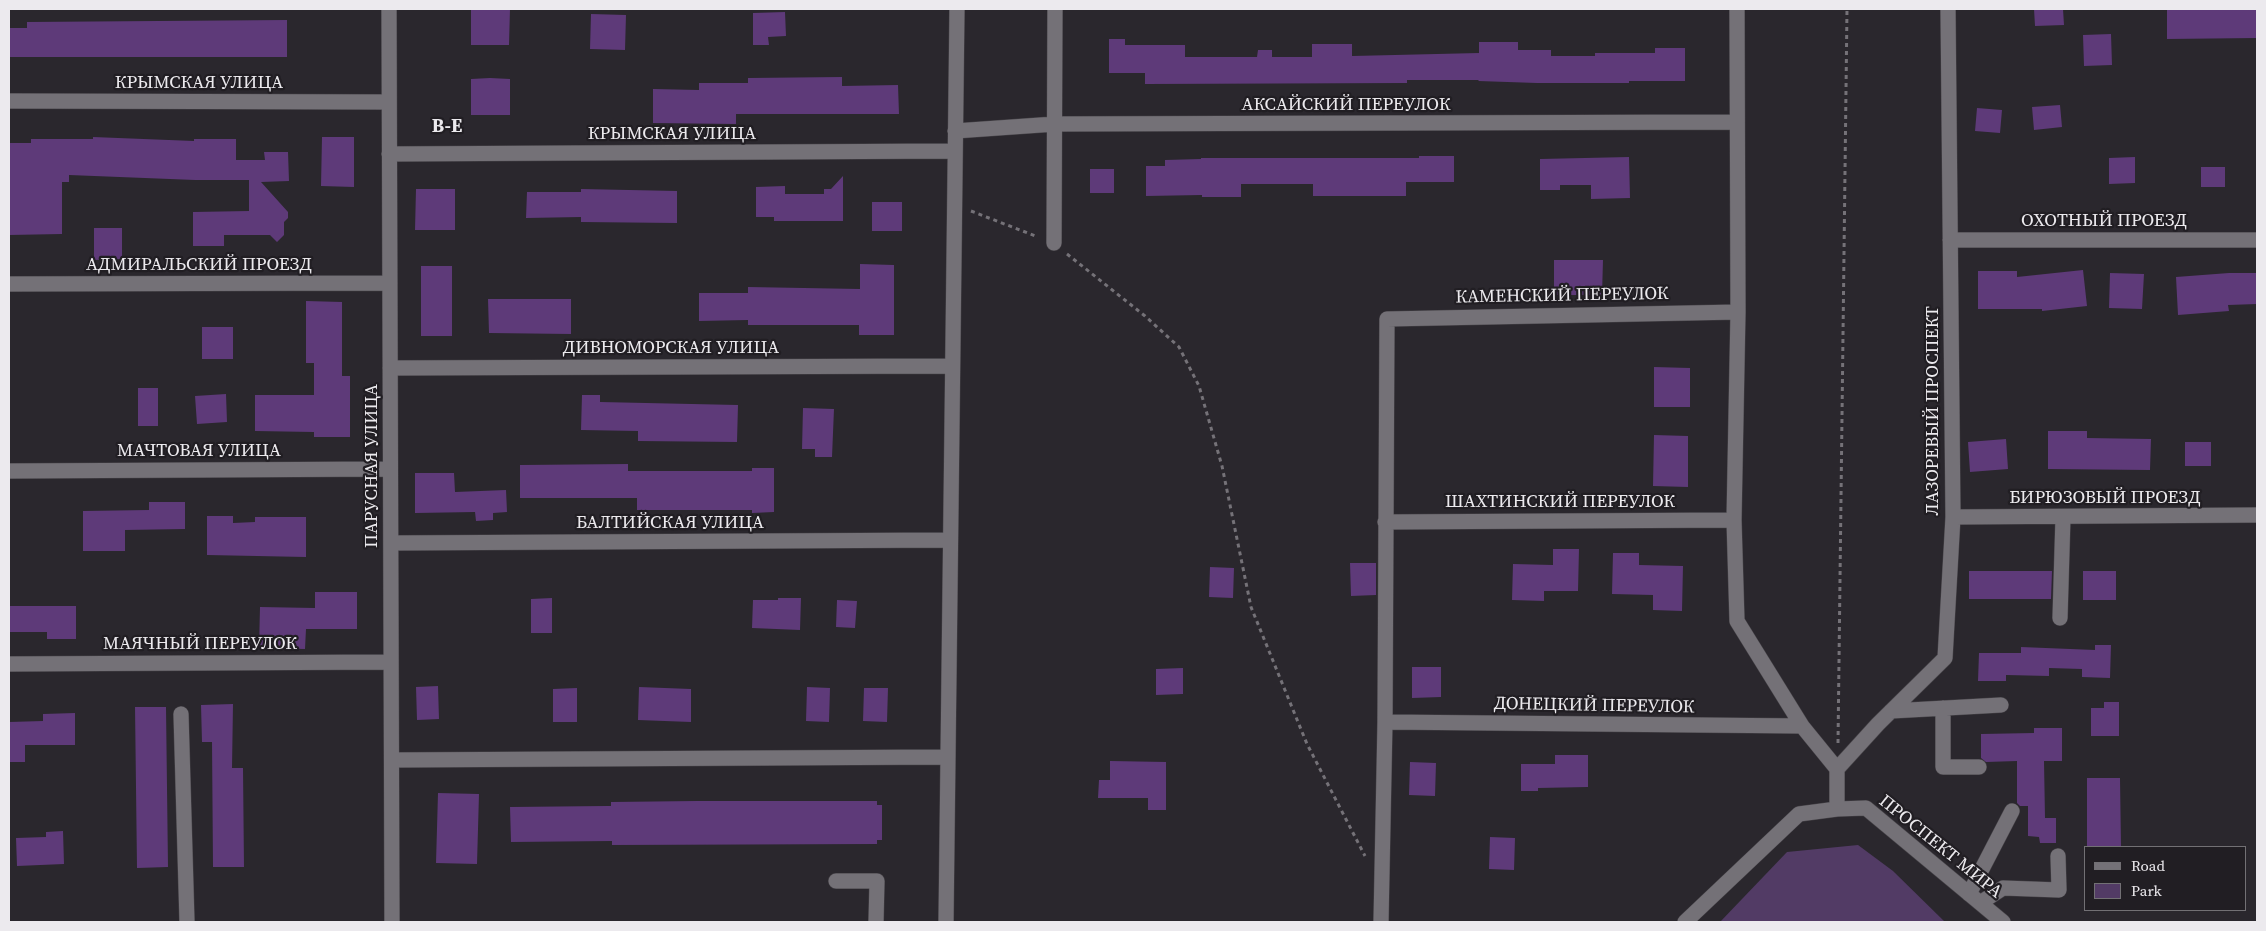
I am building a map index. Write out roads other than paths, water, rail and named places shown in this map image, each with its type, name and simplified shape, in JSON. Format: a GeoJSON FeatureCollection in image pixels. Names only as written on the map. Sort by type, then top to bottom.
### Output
{"type":"FeatureCollection","features":[{"type":"Feature","properties":{"kind":"street","name":"ПАРУСНАЯ УЛИЦА"},"geometry":{"type":"LineString","coordinates":[[389,9],[392,922]]}},
{"type":"Feature","properties":{"kind":"street"},"geometry":{"type":"LineString","coordinates":[[946,922],[957,9]]}},
{"type":"Feature","properties":{"kind":"street"},"geometry":{"type":"LineString","coordinates":[[1054,243],[1055,9]]}},
{"type":"Feature","properties":{"kind":"street"},"geometry":{"type":"LineString","coordinates":[[1737,9],[1738,312],[1734,520],[1737,621],[1802,726],[1837,769],[1837,809]]}},
{"type":"Feature","properties":{"kind":"street","name":"ЛАЗОРЕВЫЙ ПРОСПЕКТ"},"geometry":{"type":"LineString","coordinates":[[1837,769],[1891,710],[1945,658],[1953,518],[1948,9]]}},
{"type":"Feature","properties":{"kind":"street","name":"КРЫМСКАЯ УЛИЦА"},"geometry":{"type":"LineString","coordinates":[[9,101],[389,102]]}},
{"type":"Feature","properties":{"kind":"street","name":"АКСАЙСКИЙ ПЕРЕУЛОК"},"geometry":{"type":"LineString","coordinates":[[955,131],[1055,124],[1737,122]]}},
{"type":"Feature","properties":{"kind":"street","name":"КРЫМСКАЯ УЛИЦА"},"geometry":{"type":"LineString","coordinates":[[389,154],[955,151]]}},
{"type":"Feature","properties":{"kind":"street","name":"ОХОТНЫЙ ПРОЕЗД"},"geometry":{"type":"LineString","coordinates":[[1950,240],[2257,240]]}},
{"type":"Feature","properties":{"kind":"street","name":"АДМИРАЛЬСКИЙ ПРОЕЗД"},"geometry":{"type":"LineString","coordinates":[[9,284],[390,284]]}},
{"type":"Feature","properties":{"kind":"street","name":"КАМЕНСКИЙ ПЕРЕУЛОК"},"geometry":{"type":"LineString","coordinates":[[1385,522],[1387,319],[1738,312]]}},
{"type":"Feature","properties":{"kind":"street","name":"ДИВНОМОРСКАЯ УЛИЦА"},"geometry":{"type":"LineString","coordinates":[[390,368],[952,366]]}},
{"type":"Feature","properties":{"kind":"street","name":"МАЧТОВАЯ УЛИЦА"},"geometry":{"type":"LineString","coordinates":[[9,471],[390,469]]}},
{"type":"Feature","properties":{"kind":"street","name":"БИРЮЗОВЫЙ ПРОЕЗД"},"geometry":{"type":"LineString","coordinates":[[1953,518],[2257,515]]}},
{"type":"Feature","properties":{"kind":"street"},"geometry":{"type":"LineString","coordinates":[[2060,618],[2063,517]]}},
{"type":"Feature","properties":{"kind":"street","name":"ШАХТИНСКИЙ ПЕРЕУЛОК"},"geometry":{"type":"LineString","coordinates":[[1385,522],[1734,520]]}},
{"type":"Feature","properties":{"kind":"street"},"geometry":{"type":"LineString","coordinates":[[1380,922],[1385,722],[1385,522]]}},
{"type":"Feature","properties":{"kind":"street","name":"БАЛТИЙСКАЯ УЛИЦА"},"geometry":{"type":"LineString","coordinates":[[391,543],[950,540]]}},
{"type":"Feature","properties":{"kind":"street","name":"МАЯЧНЫЙ ПЕРЕУЛОК"},"geometry":{"type":"LineString","coordinates":[[9,664],[391,662]]}},
{"type":"Feature","properties":{"kind":"street"},"geometry":{"type":"LineString","coordinates":[[1891,710],[2001,705]]}},
{"type":"Feature","properties":{"kind":"street"},"geometry":{"type":"LineString","coordinates":[[1943,708],[1944,767],[1979,768]]}},
{"type":"Feature","properties":{"kind":"street"},"geometry":{"type":"LineString","coordinates":[[180,714],[187,922]]}},
{"type":"Feature","properties":{"kind":"street","name":"ДОНЕЦКИЙ ПЕРЕУЛОК"},"geometry":{"type":"LineString","coordinates":[[1385,722],[1802,726]]}},
{"type":"Feature","properties":{"kind":"street"},"geometry":{"type":"LineString","coordinates":[[392,760],[948,757]]}},
{"type":"Feature","properties":{"kind":"street","name":"ПРОСПЕКТ МИРА"},"geometry":{"type":"LineString","coordinates":[[1685,922],[1799,814],[1837,809],[1866,808],[2003,922]]}},
{"type":"Feature","properties":{"kind":"street"},"geometry":{"type":"LineString","coordinates":[[1974,898],[2012,811]]}},
{"type":"Feature","properties":{"kind":"street"},"geometry":{"type":"LineString","coordinates":[[1974,898],[2003,888],[2059,890],[2058,856]]}},
{"type":"Feature","properties":{"kind":"street"},"geometry":{"type":"LineString","coordinates":[[836,881],[877,881],[876,922]]}},
{"type":"Feature","properties":{"kind":"district","name":"В-Е"},"geometry":{"type":"Point","coordinates":[447,127]}}]}
